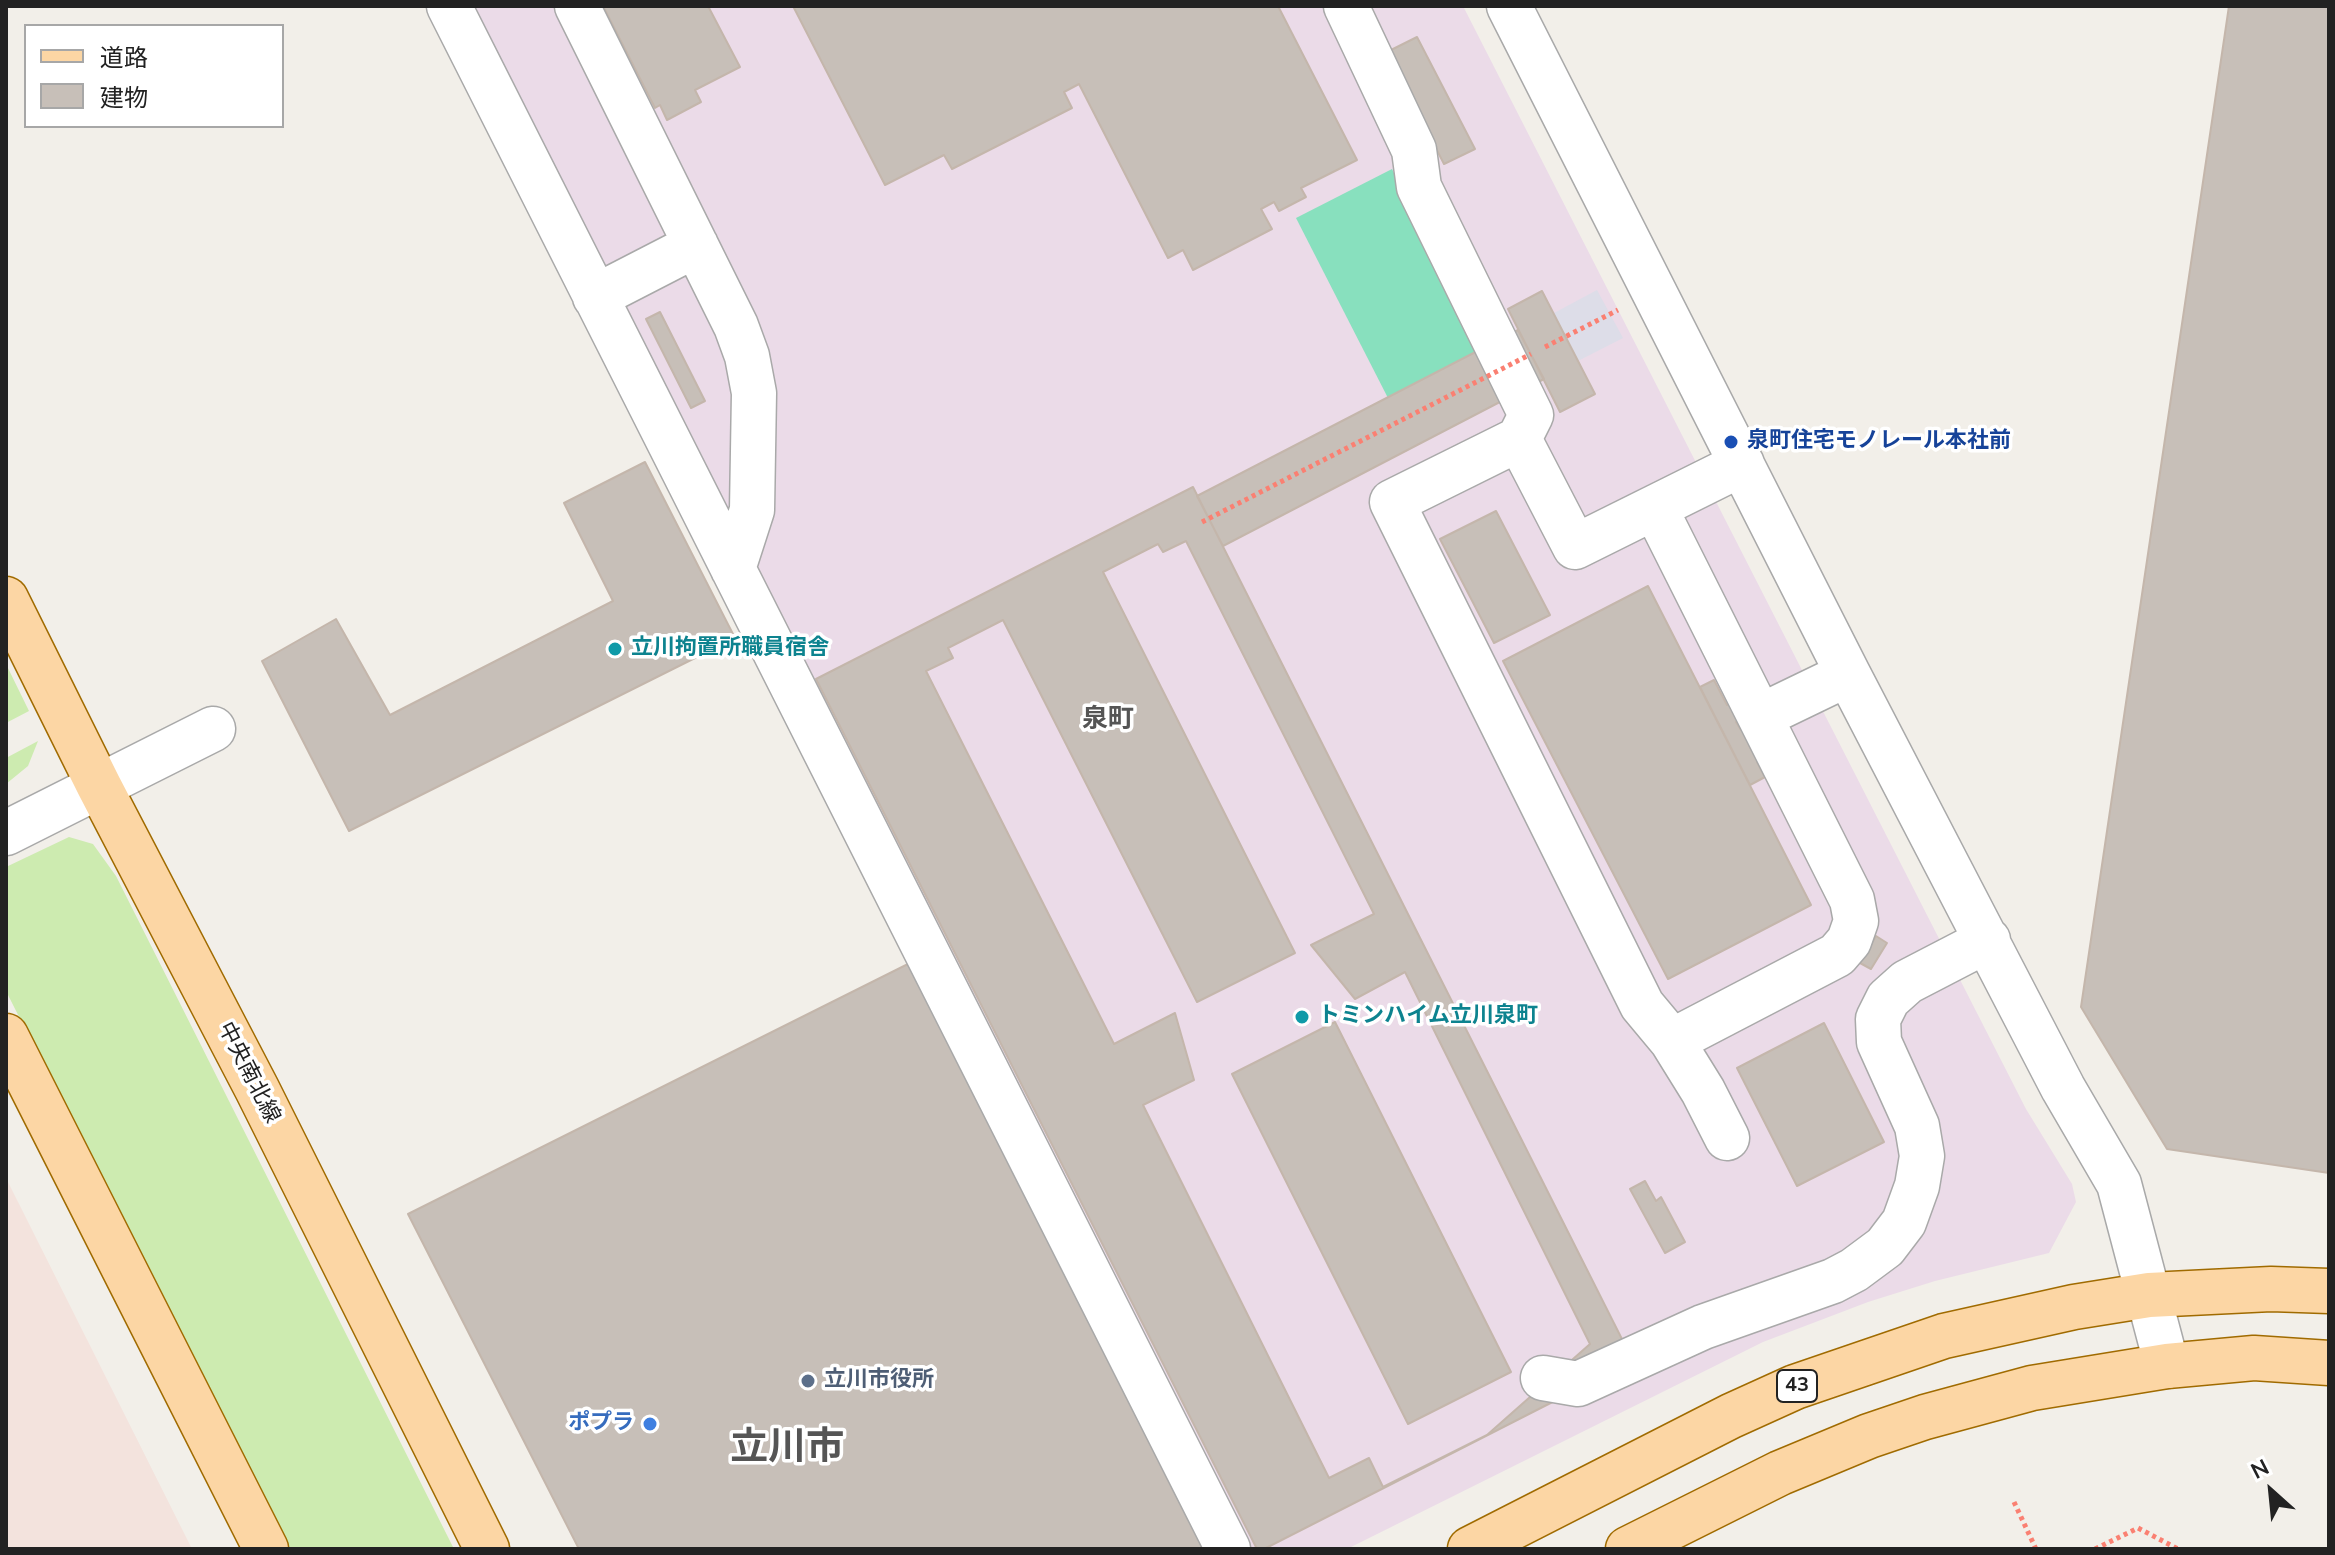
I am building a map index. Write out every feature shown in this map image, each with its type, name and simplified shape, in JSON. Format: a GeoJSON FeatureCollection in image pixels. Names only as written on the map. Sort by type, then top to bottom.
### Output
{"type":"FeatureCollection","features":[{"type":"Feature","properties":{"kind":"main road","name":"中央南北線"},"geometry":{"type":"LineString","coordinates":[[6,599],[99,786],[257,1089],[487,1549]]}},
{"type":"Feature","properties":{"kind":"main road"},"geometry":{"type":"LineString","coordinates":[[6,1036],[266,1549]]}},
{"type":"Feature","properties":{"kind":"main road","name":"43"},"geometry":{"type":"LineString","coordinates":[[1470,1549],[1731,1416],[1808,1382],[1944,1336],[2074,1307],[2149,1295],[2271,1289],[2329,1291]]}},
{"type":"Feature","properties":{"kind":"main road"},"geometry":{"type":"LineString","coordinates":[[1628,1549],[1780,1473],[1897,1426],[2032,1388],[2167,1366],[2254,1358],[2329,1363]]}},
{"type":"Feature","properties":{"kind":"street"},"geometry":{"type":"LineString","coordinates":[[449,6],[1228,1549]]}},
{"type":"Feature","properties":{"kind":"street"},"geometry":{"type":"LineString","coordinates":[[577,6],[736,326],[747,356],[754,393],[752,510],[733,569]]}},
{"type":"Feature","properties":{"kind":"street"},"geometry":{"type":"LineString","coordinates":[[1346,6],[1414,150],[1419,187],[1531,415],[1519,439],[1392,502],[1642,1005],[1672,1041],[1727,1138]]}},
{"type":"Feature","properties":{"kind":"street"},"geometry":{"type":"LineString","coordinates":[[1509,6],[1848,674],[2063,1088],[2119,1184],[2167,1366]]}},
{"type":"Feature","properties":{"kind":"street"},"geometry":{"type":"LineString","coordinates":[[595,297],[696,245]]}},
{"type":"Feature","properties":{"kind":"street"},"geometry":{"type":"LineString","coordinates":[[1519,439],[1575,547],[1742,464]]}},
{"type":"Feature","properties":{"kind":"street"},"geometry":{"type":"LineString","coordinates":[[1655,508],[1852,900],[1856,921],[1849,941],[1837,955],[1672,1041]]}},
{"type":"Feature","properties":{"kind":"street"},"geometry":{"type":"LineString","coordinates":[[1761,716],[1848,674]]}},
{"type":"Feature","properties":{"kind":"street"},"geometry":{"type":"LineString","coordinates":[[6,833],[213,729]]}},
{"type":"Feature","properties":{"kind":"street"},"geometry":{"type":"LineString","coordinates":[[1543,1378],[1578,1384],[1703,1327],[1833,1281],[1885,1247],[1904,1222],[1917,1186],[1922,1156],[1917,1126],[1879,1042],[1878,1019],[1888,999],[1907,982],[1988,940]]}},
{"type":"Feature","properties":{"kind":"path"},"geometry":{"type":"LineString","coordinates":[[1202,522],[1626,306]]}},
{"type":"Feature","properties":{"kind":"path"},"geometry":{"type":"LineString","coordinates":[[2014,1502],[2036,1549]]}},
{"type":"Feature","properties":{"kind":"path"},"geometry":{"type":"LineString","coordinates":[[2095,1549],[2138,1528],[2178,1549]]}},
{"type":"Feature","properties":{"kind":"shaded area"},"geometry":{"type":"Polygon","coordinates":[[[431,6],[1463,6],[2026,1109],[2072,1184],[2076,1202],[2049,1253],[1935,1281],[1868,1302],[1763,1342],[1347,1549],[1207,1549],[431,6]]]}},
{"type":"Feature","properties":{"kind":"shaded area"},"geometry":{"type":"Polygon","coordinates":[[[1597,290],[1623,338],[1578,361],[1554,313],[1597,290]]]}},
{"type":"Feature","properties":{"kind":"shaded area"},"geometry":{"type":"Polygon","coordinates":[[[6,1178],[192,1549],[6,1549],[6,1178]]]}},
{"type":"Feature","properties":{"kind":"green space"},"geometry":{"type":"Polygon","coordinates":[[[1392,169],[1485,351],[1389,400],[1296,218],[1392,169]]]}},
{"type":"Feature","properties":{"kind":"green space"},"geometry":{"type":"Polygon","coordinates":[[[6,664],[29,711],[6,723],[6,664]]]}},
{"type":"Feature","properties":{"kind":"green space"},"geometry":{"type":"Polygon","coordinates":[[[38,741],[28,766],[6,784],[6,758],[38,741]]]}},
{"type":"Feature","properties":{"kind":"green space"},"geometry":{"type":"Polygon","coordinates":[[[69,837],[93,844],[116,876],[454,1549],[287,1549],[6,991],[6,867],[69,837]]]}},
{"type":"Feature","properties":{"kind":"building"},"geometry":{"type":"Polygon","coordinates":[[[603,6],[708,6],[740,67],[695,90],[701,102],[667,120],[660,105],[655,108],[603,6]]]}},
{"type":"Feature","properties":{"kind":"building"},"geometry":{"type":"Polygon","coordinates":[[[793,6],[1278,6],[1357,160],[1301,188],[1306,197],[1279,211],[1274,202],[1261,209],[1272,229],[1193,270],[1183,250],[1168,258],[1079,84],[1064,92],[1072,108],[952,169],[944,155],[885,185],[793,6]]]}},
{"type":"Feature","properties":{"kind":"building"},"geometry":{"type":"Polygon","coordinates":[[[2229,6],[2329,6],[2329,1173],[2167,1149],[2081,1007],[2229,6]]]}},
{"type":"Feature","properties":{"kind":"building"},"geometry":{"type":"Polygon","coordinates":[[[1417,37],[1475,149],[1444,164],[1387,52],[1417,37]]]}},
{"type":"Feature","properties":{"kind":"building"},"geometry":{"type":"Polygon","coordinates":[[[1542,291],[1595,394],[1560,412],[1508,309],[1542,291]]]}},
{"type":"Feature","properties":{"kind":"building"},"geometry":{"type":"Polygon","coordinates":[[[660,312],[705,401],[691,408],[646,319],[660,312]]]}},
{"type":"Feature","properties":{"kind":"building"},"geometry":{"type":"Polygon","coordinates":[[[1518,330],[1544,379],[1223,546],[1197,496],[1518,330]]]}},
{"type":"Feature","properties":{"kind":"building","name":"立川拘置所職員宿舎"},"geometry":{"type":"Polygon","coordinates":[[[645,462],[735,638],[349,831],[262,661],[336,619],[390,715],[613,601],[564,503],[645,462]]]}},
{"type":"Feature","properties":{"kind":"building"},"geometry":{"type":"Polygon","coordinates":[[[1193,487],[1633,1361],[1264,1549],[1257,1549],[816,679],[1193,487]]]}},
{"type":"Feature","properties":{"kind":"building"},"geometry":{"type":"Polygon","coordinates":[[[1496,511],[1550,615],[1494,643],[1440,539],[1496,511]]]}},
{"type":"Feature","properties":{"kind":"building","name":"トミンハイム立川泉町"},"geometry":{"type":"Polygon","coordinates":[[[1186,541],[1374,914],[1311,945],[1355,999],[1405,972],[1590,1344],[1487,1435],[1383,1487],[1369,1458],[1329,1478],[1143,1105],[1194,1080],[1175,1013],[1114,1044],[926,671],[953,658],[948,648],[1003,620],[1197,1002],[1295,953],[1103,572],[1158,544],[1163,552],[1186,541]],[[1335,1022],[1232,1074],[1408,1424],[1511,1372],[1335,1022]]]}},
{"type":"Feature","properties":{"kind":"building"},"geometry":{"type":"Polygon","coordinates":[[[1648,586],[1811,905],[1668,979],[1503,661],[1648,586]]]}},
{"type":"Feature","properties":{"kind":"building"},"geometry":{"type":"Polygon","coordinates":[[[1714,680],[1727,705],[1736,701],[1745,718],[1736,722],[1741,730],[1750,725],[1758,741],[1749,745],[1752,751],[1760,746],[1766,758],[1757,762],[1765,777],[1750,785],[1700,687],[1714,680]]]}},
{"type":"Feature","properties":{"kind":"building"},"geometry":{"type":"Polygon","coordinates":[[[1876,936],[1887,943],[1871,969],[1860,963],[1876,936]]]}},
{"type":"Feature","properties":{"kind":"building","name":"立川市役所"},"geometry":{"type":"Polygon","coordinates":[[[912,962],[1207,1549],[579,1549],[408,1214],[912,962]]]}},
{"type":"Feature","properties":{"kind":"building"},"geometry":{"type":"Polygon","coordinates":[[[1824,1023],[1884,1142],[1797,1186],[1737,1068],[1824,1023]]]}},
{"type":"Feature","properties":{"kind":"building"},"geometry":{"type":"Polygon","coordinates":[[[1645,1181],[1656,1201],[1661,1197],[1685,1242],[1665,1253],[1630,1189],[1645,1181]]]}},
{"type":"Feature","properties":{"kind":"place","name":"泉町住宅モノレール本社前"},"geometry":{"type":"Point","coordinates":[1731,442]}},
{"type":"Feature","properties":{"kind":"place","name":"立川拘置所職員宿舎"},"geometry":{"type":"Point","coordinates":[615,649]}},
{"type":"Feature","properties":{"kind":"place","name":"トミンハイム立川泉町"},"geometry":{"type":"Point","coordinates":[1302,1017]}},
{"type":"Feature","properties":{"kind":"place","name":"立川市役所"},"geometry":{"type":"Point","coordinates":[808,1381]}},
{"type":"Feature","properties":{"kind":"place","name":"ポプラ"},"geometry":{"type":"Point","coordinates":[650,1424]}},
{"type":"Feature","properties":{"kind":"district","name":"泉町"},"geometry":{"type":"Point","coordinates":[1108,721]}},
{"type":"Feature","properties":{"kind":"district","name":"立川市"},"geometry":{"type":"Point","coordinates":[787,1450]}}]}
